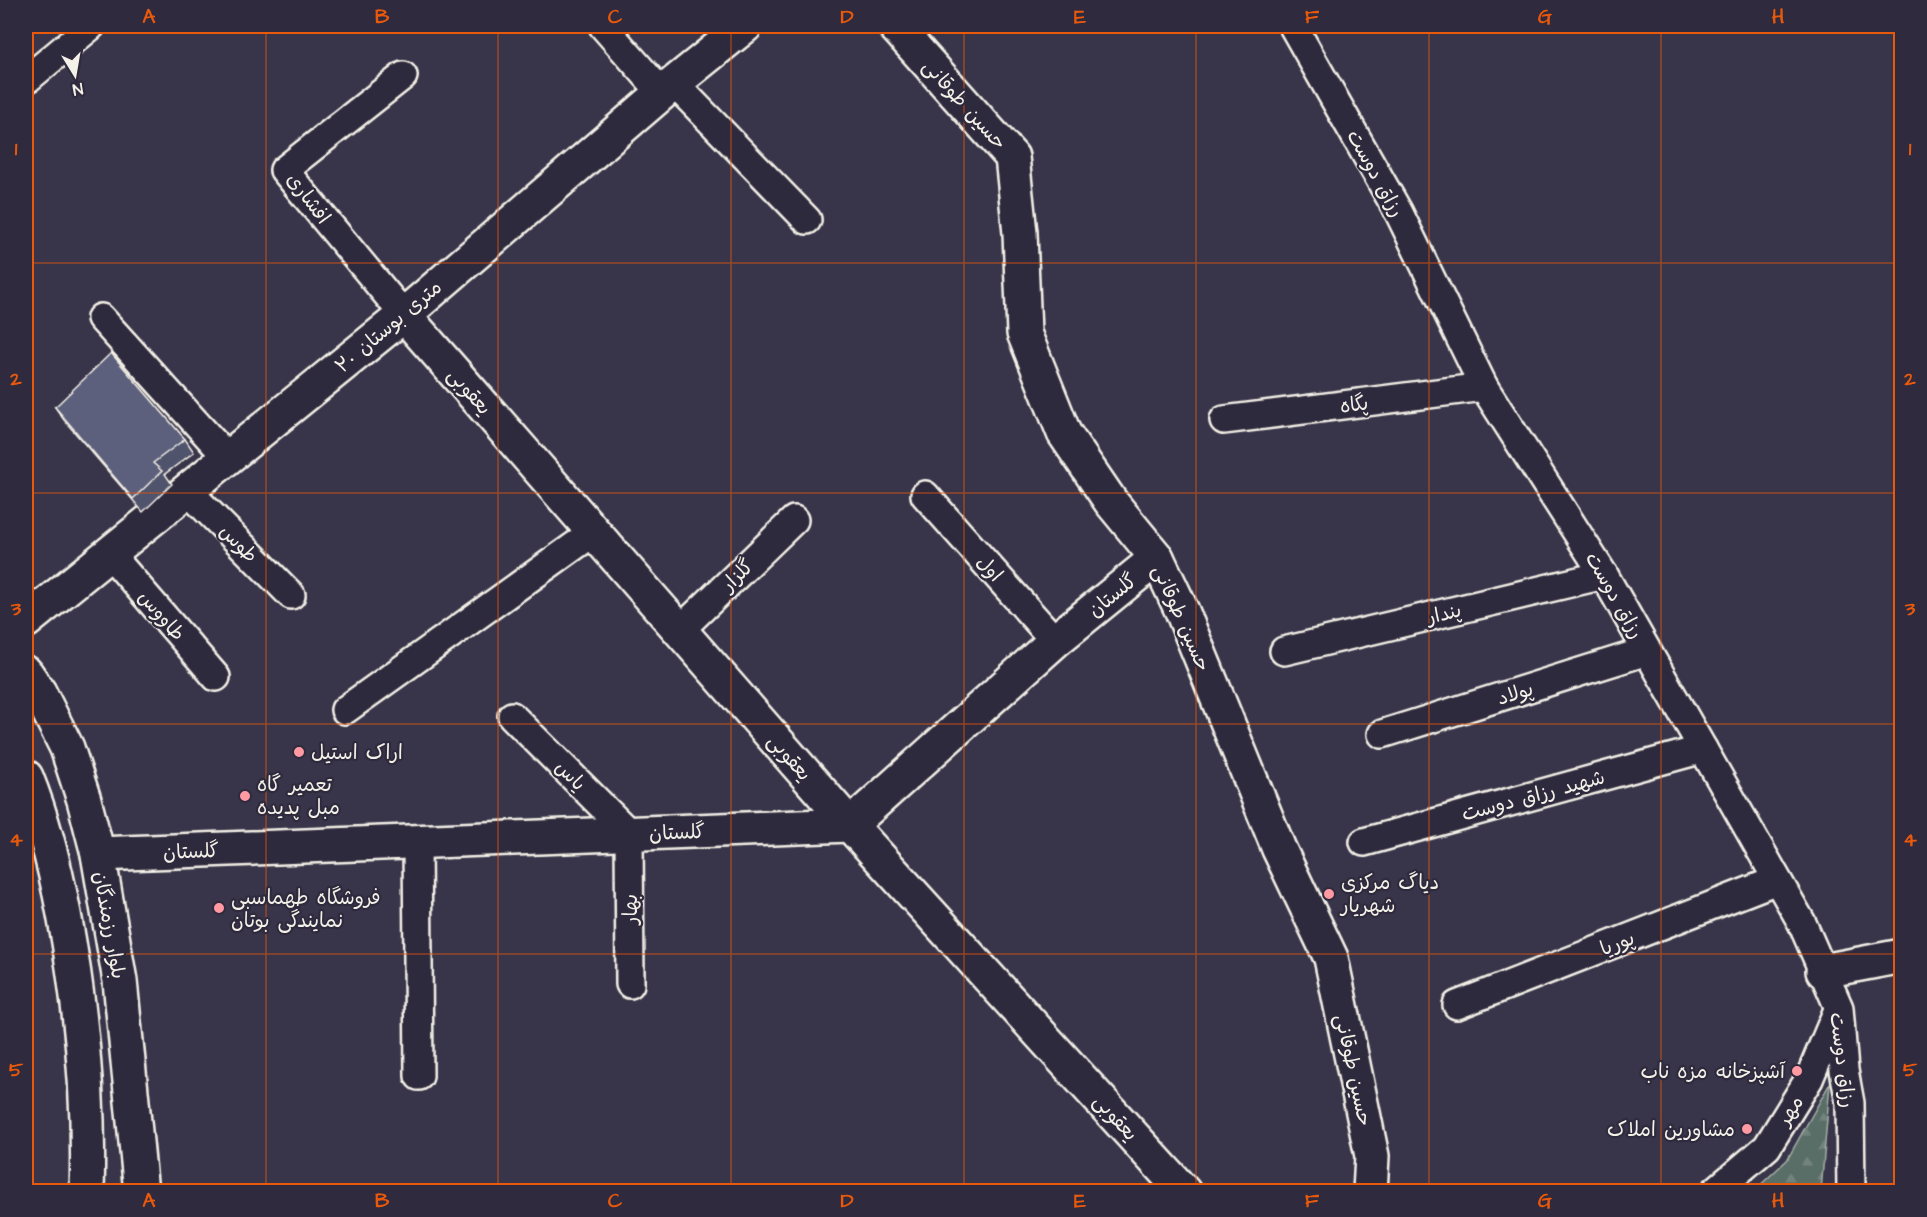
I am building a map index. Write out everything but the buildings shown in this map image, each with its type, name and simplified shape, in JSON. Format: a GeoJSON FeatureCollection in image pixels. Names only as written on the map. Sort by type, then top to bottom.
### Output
{"type":"FeatureCollection","features":[{"type":"Feature","properties":{"kind":"street"},"geometry":{"type":"LineString","coordinates":[[26,80],[92,26]]}},
{"type":"Feature","properties":{"kind":"street"},"geometry":{"type":"LineString","coordinates":[[603,26],[807,220]]}},
{"type":"Feature","properties":{"kind":"street","name":"۲۰ متری بوستان"},"geometry":{"type":"LineString","coordinates":[[26,621],[404,315],[668,88],[745,26]]}},
{"type":"Feature","properties":{"kind":"street","name":"حسین طوقانی"},"geometry":{"type":"LineString","coordinates":[[895,26],[1012,157],[1020,233],[1024,333],[1064,433],[1111,502],[1157,558],[1182,611],[1279,849],[1331,958],[1372,1156],[1370,1191]]}},
{"type":"Feature","properties":{"kind":"street","name":"رزاق دوست"},"geometry":{"type":"LineString","coordinates":[[1293,26],[1399,213],[1484,387],[1604,574],[1802,922],[1839,1008],[1844,1070],[1850,1103],[1851,1191]]}},
{"type":"Feature","properties":{"kind":"street","name":"افشاری"},"geometry":{"type":"LineString","coordinates":[[403,76],[284,170],[404,315]]}},
{"type":"Feature","properties":{"kind":"street","name":"یعقوبی"},"geometry":{"type":"LineString","coordinates":[[404,315],[850,825],[1184,1191]]}},
{"type":"Feature","properties":{"kind":"street"},"geometry":{"type":"LineString","coordinates":[[101,318],[227,457]]}},
{"type":"Feature","properties":{"kind":"street","name":"پگاه"},"geometry":{"type":"LineString","coordinates":[[1224,420],[1484,387]]}},
{"type":"Feature","properties":{"kind":"street","name":"طوس"},"geometry":{"type":"LineString","coordinates":[[187,490],[291,595]]}},
{"type":"Feature","properties":{"kind":"street","name":"اول"},"geometry":{"type":"LineString","coordinates":[[925,495],[1055,641]]}},
{"type":"Feature","properties":{"kind":"street","name":"گلزار"},"geometry":{"type":"LineString","coordinates":[[680,630],[794,520]]}},
{"type":"Feature","properties":{"kind":"street"},"geometry":{"type":"LineString","coordinates":[[345,710],[594,532]]}},
{"type":"Feature","properties":{"kind":"street","name":"طاووس"},"geometry":{"type":"LineString","coordinates":[[109,553],[216,677]]}},
{"type":"Feature","properties":{"kind":"street","name":"گلستان"},"geometry":{"type":"LineString","coordinates":[[98,854],[850,825],[1055,641],[1157,558]]}},
{"type":"Feature","properties":{"kind":"street","name":"پندار"},"geometry":{"type":"LineString","coordinates":[[1284,651],[1604,574]]}},
{"type":"Feature","properties":{"kind":"street","name":"پولاد"},"geometry":{"type":"LineString","coordinates":[[1382,734],[1647,651]]}},
{"type":"Feature","properties":{"kind":"street","name":"بلوار رزمندگان"},"geometry":{"type":"LineString","coordinates":[[32,683],[67,748],[98,854],[120,981],[141,1191]]}},
{"type":"Feature","properties":{"kind":"street","name":"یاس"},"geometry":{"type":"LineString","coordinates":[[512,716],[629,833]]}},
{"type":"Feature","properties":{"kind":"street","name":"شهید رزاق دوست"},"geometry":{"type":"LineString","coordinates":[[1364,842],[1703,749]]}},
{"type":"Feature","properties":{"kind":"street"},"geometry":{"type":"LineString","coordinates":[[26,777],[37,804],[56,873],[75,971],[88,1136],[87,1191]]}},
{"type":"Feature","properties":{"kind":"street","name":"بهار"},"geometry":{"type":"LineString","coordinates":[[629,833],[630,984]]}},
{"type":"Feature","properties":{"kind":"street"},"geometry":{"type":"LineString","coordinates":[[417,842],[419,1076]]}},
{"type":"Feature","properties":{"kind":"street","name":"پوریا"},"geometry":{"type":"LineString","coordinates":[[1457,1005],[1778,880]]}},
{"type":"Feature","properties":{"kind":"street"},"geometry":{"type":"LineString","coordinates":[[1822,971],[1902,956]]}},
{"type":"Feature","properties":{"kind":"street","name":"مهر"},"geometry":{"type":"LineString","coordinates":[[1714,1191],[1767,1148],[1809,1079],[1839,1008]]}},
{"type":"Feature","properties":{"kind":"green space"},"geometry":{"type":"Polygon","coordinates":[[[1830,1083],[1821,1191],[1754,1191],[1787,1160],[1830,1083]]]}},
{"type":"Feature","properties":{"kind":"place","name":"اراک استیل"},"geometry":{"type":"Point","coordinates":[299,752]}},
{"type":"Feature","properties":{"kind":"place","name":"تعمیر گاه مبل پدیده"},"geometry":{"type":"Point","coordinates":[245,796]}},
{"type":"Feature","properties":{"kind":"place","name":"دیاگ مرکزی شهریار"},"geometry":{"type":"Point","coordinates":[1329,894]}},
{"type":"Feature","properties":{"kind":"place","name":"فروشگاه طهماسبی نمایندگی بوتان"},"geometry":{"type":"Point","coordinates":[219,908]}},
{"type":"Feature","properties":{"kind":"place","name":"آشپزخانه مزه ناب"},"geometry":{"type":"Point","coordinates":[1797,1071]}},
{"type":"Feature","properties":{"kind":"place","name":"مشاورین املاک"},"geometry":{"type":"Point","coordinates":[1747,1129]}}]}
